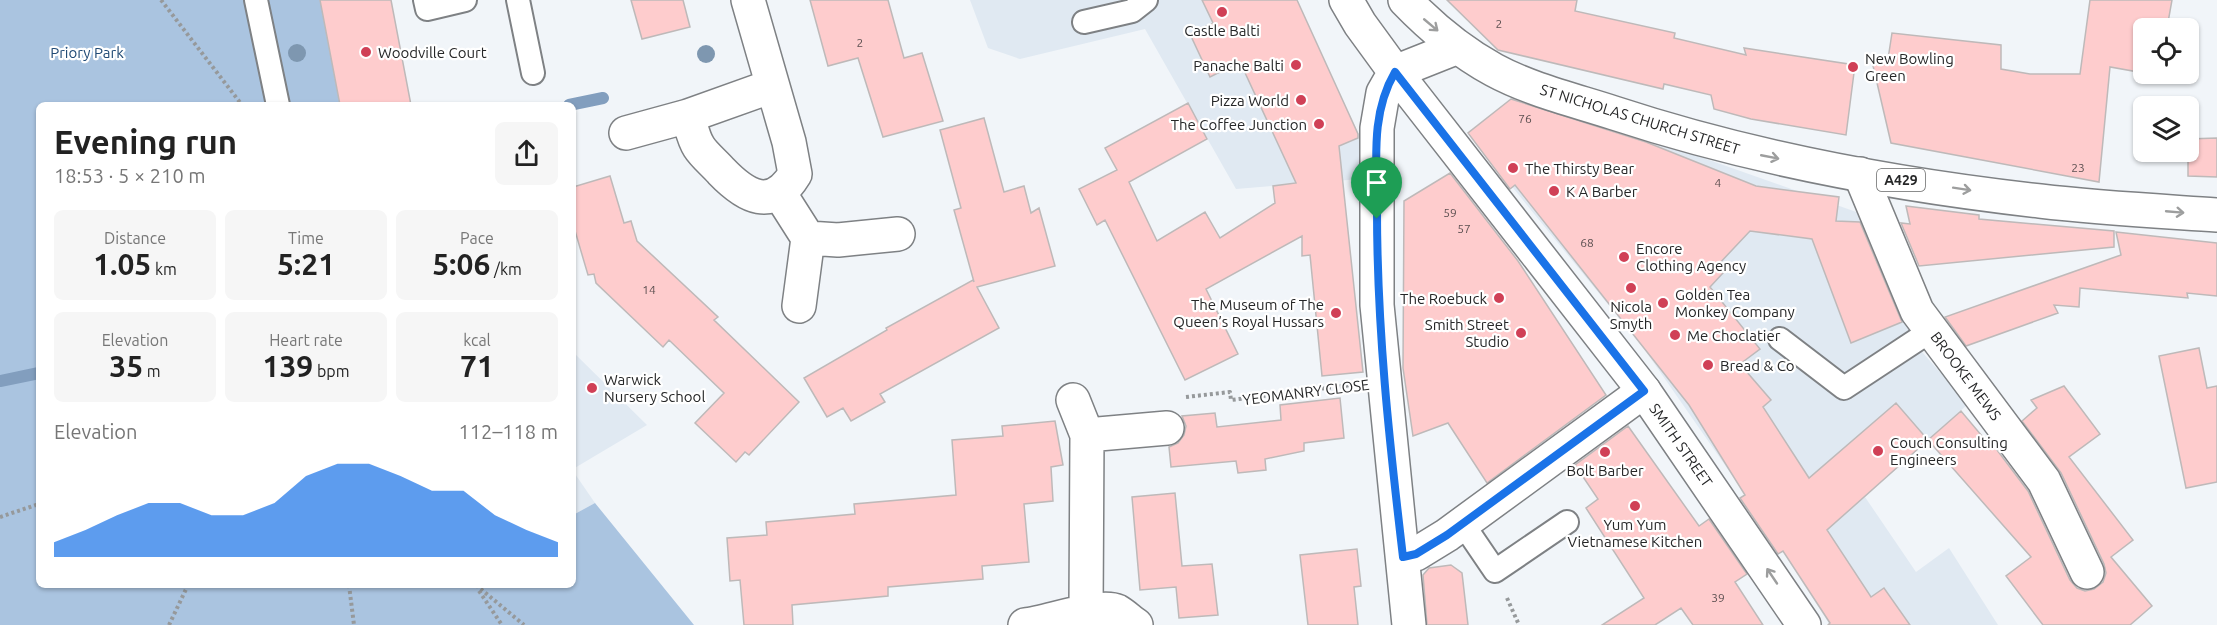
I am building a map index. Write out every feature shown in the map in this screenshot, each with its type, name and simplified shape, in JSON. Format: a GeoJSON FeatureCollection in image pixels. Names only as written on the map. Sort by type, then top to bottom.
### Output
{"type":"FeatureCollection","features":[{"type":"Feature","properties":{"kind":"main road"},"geometry":{"type":"LineString","coordinates":[[687,116],[698,146],[735,186],[757,196],[769,197],[780,194],[795,174],[789,142],[748,0]]}},
{"type":"Feature","properties":{"kind":"main road","name":"SMITH STREET"},"geometry":{"type":"LineString","coordinates":[[1346,0],[1360,24],[1395,72],[1644,391],[1804,625]]}},
{"type":"Feature","properties":{"kind":"main road","name":"A429"},"geometry":{"type":"LineString","coordinates":[[1405,0],[1458,47]]}},
{"type":"Feature","properties":{"kind":"main road"},"geometry":{"type":"LineString","coordinates":[[1409,625],[1377,305],[1377,128],[1383,93],[1395,72],[1458,47]]}},
{"type":"Feature","properties":{"kind":"main road","name":"ST NICHOLAS CHURCH STREET"},"geometry":{"type":"LineString","coordinates":[[1458,47],[1493,70],[1519,82],[1672,132],[1750,153],[1860,174],[2040,201],[2217,215]]}},
{"type":"Feature","properties":{"kind":"main road"},"geometry":{"type":"LineString","coordinates":[[626,133],[687,116],[772,86]]}},
{"type":"Feature","properties":{"kind":"main road","name":"BROOKE MEWS"},"geometry":{"type":"LineString","coordinates":[[1860,174],[1917,311],[2044,482],[2087,572]]}},
{"type":"Feature","properties":{"kind":"main road"},"geometry":{"type":"LineString","coordinates":[[780,194],[808,238],[799,306]]}},
{"type":"Feature","properties":{"kind":"main road"},"geometry":{"type":"LineString","coordinates":[[808,238],[838,240],[898,234]]}},
{"type":"Feature","properties":{"kind":"main road"},"geometry":{"type":"LineString","coordinates":[[1403,557],[1416,554],[1463,524],[1644,391]]}},
{"type":"Feature","properties":{"kind":"main road"},"geometry":{"type":"LineString","coordinates":[[1073,400],[1087,435],[1086,611]]}},
{"type":"Feature","properties":{"kind":"main road"},"geometry":{"type":"LineString","coordinates":[[1087,435],[1167,428]]}},
{"type":"Feature","properties":{"kind":"main road"},"geometry":{"type":"LineString","coordinates":[[1025,625],[1046,623],[1086,611],[1115,610],[1136,625]]}},
{"type":"Feature","properties":{"kind":"lane"},"geometry":{"type":"LineString","coordinates":[[256,0],[277,102]]}},
{"type":"Feature","properties":{"kind":"lane"},"geometry":{"type":"LineString","coordinates":[[425,0],[427,9],[465,0]]}},
{"type":"Feature","properties":{"kind":"lane"},"geometry":{"type":"LineString","coordinates":[[518,0],[533,74]]}},
{"type":"Feature","properties":{"kind":"lane"},"geometry":{"type":"LineString","coordinates":[[1084,22],[1132,11],[1146,0]]}},
{"type":"Feature","properties":{"kind":"lane"},"geometry":{"type":"LineString","coordinates":[[1780,339],[1844,388],[1932,330]]}},
{"type":"Feature","properties":{"kind":"lane"},"geometry":{"type":"LineString","coordinates":[[1463,524],[1495,571],[1567,522]]}},
{"type":"Feature","properties":{"kind":"path"},"geometry":{"type":"LineString","coordinates":[[161,0],[240,102]]}},
{"type":"Feature","properties":{"kind":"path","name":"YEOMANRY CLOSE"},"geometry":{"type":"LineString","coordinates":[[1167,428],[1163,399],[1230,392],[1231,400],[1353,384],[1383,383]]}},
{"type":"Feature","properties":{"kind":"path"},"geometry":{"type":"LineString","coordinates":[[0,516],[36,505]]}},
{"type":"Feature","properties":{"kind":"path"},"geometry":{"type":"LineString","coordinates":[[169,625],[187,588]]}},
{"type":"Feature","properties":{"kind":"path"},"geometry":{"type":"LineString","coordinates":[[349,588],[354,625]]}},
{"type":"Feature","properties":{"kind":"path"},"geometry":{"type":"LineString","coordinates":[[478,588],[502,625]]}},
{"type":"Feature","properties":{"kind":"path"},"geometry":{"type":"LineString","coordinates":[[480,588],[524,625]]}},
{"type":"Feature","properties":{"kind":"shaded area"},"geometry":{"type":"Polygon","coordinates":[[[970,0],[1296,0],[1360,137],[1360,179],[1236,189],[1145,29],[1020,59],[988,48],[970,0]]]}},
{"type":"Feature","properties":{"kind":"shaded area"},"geometry":{"type":"Polygon","coordinates":[[[1519,93],[1862,214],[1915,344],[1968,404],[1865,497],[1916,572],[1949,548],[1998,625],[1830,625],[1752,504],[1642,346],[1469,134],[1519,93]]]}},
{"type":"Feature","properties":{"kind":"shaded area","name":"Warwick Nursery School"},"geometry":{"type":"Polygon","coordinates":[[[576,355],[647,425],[576,467],[576,355]]]}},
{"type":"Feature","properties":{"kind":"shaded area"},"geometry":{"type":"Polygon","coordinates":[[[576,475],[595,503],[576,513],[576,475]]]}},
{"type":"Feature","properties":{"kind":"green space","name":"Priory Park"},"geometry":{"type":"Polygon","coordinates":[[[0,0],[320,0],[339,102],[36,102],[36,588],[576,588],[576,513],[595,503],[694,625],[0,625],[0,0]]]}},
{"type":"Feature","properties":{"kind":"building","name":"Woodville Court"},"geometry":{"type":"Polygon","coordinates":[[[320,0],[391,0],[410,102],[339,102],[320,0]]]}},
{"type":"Feature","properties":{"kind":"building"},"geometry":{"type":"Polygon","coordinates":[[[631,0],[683,0],[690,27],[642,39],[631,0]]]}},
{"type":"Feature","properties":{"kind":"building"},"geometry":{"type":"Polygon","coordinates":[[[810,0],[888,0],[904,58],[922,53],[943,121],[883,137],[858,58],[828,66],[810,0]]]}},
{"type":"Feature","properties":{"kind":"building"},"geometry":{"type":"Polygon","coordinates":[[[1202,0],[1297,0],[1358,134],[1358,138],[1339,146],[1363,372],[1322,376],[1310,255],[1302,256],[1302,236],[1206,289],[1238,354],[1185,380],[1105,220],[1097,225],[1079,189],[1117,170],[1105,148],[1188,103],[1207,139],[1129,182],[1157,241],[1205,212],[1220,238],[1275,203],[1273,186],[1296,183],[1240,62],[1210,77],[1190,34],[1213,23],[1202,0]]]}},
{"type":"Feature","properties":{"kind":"building"},"geometry":{"type":"Polygon","coordinates":[[[1447,0],[1577,0],[1575,11],[1675,33],[1674,38],[1746,55],[1744,48],[1855,65],[1846,135],[1751,119],[1714,109],[1711,95],[1664,84],[1663,89],[1498,50],[1447,0]]]}},
{"type":"Feature","properties":{"kind":"building"},"geometry":{"type":"Polygon","coordinates":[[[2090,0],[2172,0],[2169,18],[2133,18],[2133,71],[2110,67],[2099,182],[1891,143],[1871,57],[1888,59],[1892,33],[2001,45],[2001,69],[2030,74],[2080,74],[2090,0]]]}},
{"type":"Feature","properties":{"kind":"building"},"geometry":{"type":"Polygon","coordinates":[[[1511,99],[1646,142],[1756,186],[1839,197],[1836,221],[1860,222],[1902,322],[1851,343],[1812,239],[1750,231],[1717,266],[1723,273],[1710,287],[1760,349],[1740,364],[1771,400],[1763,407],[1809,478],[1896,403],[1928,440],[1827,530],[1871,597],[1884,588],[1910,625],[1828,625],[1830,623],[1783,551],[1778,554],[1740,498],[1745,495],[1689,405],[1515,185],[1510,189],[1468,133],[1511,99]]]}},
{"type":"Feature","properties":{"kind":"building"},"geometry":{"type":"Polygon","coordinates":[[[984,118],[1004,192],[1024,186],[1031,213],[1039,208],[1055,266],[977,287],[999,328],[880,394],[885,402],[851,421],[843,408],[827,417],[804,378],[887,330],[886,328],[973,280],[974,282],[954,210],[961,208],[940,130],[984,118]]]}},
{"type":"Feature","properties":{"kind":"building"},"geometry":{"type":"Polygon","coordinates":[[[2217,138],[2217,177],[2188,176],[2188,162],[2199,162],[2199,139],[2217,138]]]}},
{"type":"Feature","properties":{"kind":"building"},"geometry":{"type":"Polygon","coordinates":[[[1450,173],[1518,261],[1606,395],[1487,483],[1448,423],[1413,436],[1403,368],[1404,201],[1450,173]]]}},
{"type":"Feature","properties":{"kind":"building"},"geometry":{"type":"Polygon","coordinates":[[[610,176],[624,223],[631,221],[637,241],[718,317],[714,320],[799,402],[749,455],[745,452],[736,462],[695,423],[724,393],[669,340],[663,347],[596,283],[594,274],[588,275],[576,234],[576,186],[610,176]]]}},
{"type":"Feature","properties":{"kind":"building"},"geometry":{"type":"Polygon","coordinates":[[[1906,206],[1979,215],[1979,219],[2114,231],[2114,247],[1919,266],[1901,223],[1910,224],[1906,206]]]}},
{"type":"Feature","properties":{"kind":"building"},"geometry":{"type":"Polygon","coordinates":[[[2116,232],[2217,243],[2217,296],[2187,293],[2188,298],[2080,288],[2079,307],[2054,305],[2058,313],[1966,346],[1945,317],[2121,255],[2116,232]]]}},
{"type":"Feature","properties":{"kind":"building"},"geometry":{"type":"Polygon","coordinates":[[[2199,348],[2207,388],[2217,386],[2217,482],[2186,488],[2159,356],[2199,348]]]}},
{"type":"Feature","properties":{"kind":"building"},"geometry":{"type":"Polygon","coordinates":[[[2064,386],[2100,434],[2069,457],[2133,540],[2111,557],[2152,606],[2130,625],[2043,625],[2006,576],[2031,557],[1928,440],[1961,411],[1992,448],[1994,446],[2028,491],[2070,580],[2077,588],[2085,591],[2094,589],[2103,582],[2106,573],[2104,564],[2061,473],[2022,421],[2037,408],[2031,400],[2064,386]]]}},
{"type":"Feature","properties":{"kind":"building"},"geometry":{"type":"Polygon","coordinates":[[[1340,398],[1344,438],[1304,443],[1304,451],[1265,459],[1266,470],[1238,473],[1236,461],[1171,467],[1169,447],[1178,443],[1184,435],[1186,426],[1182,416],[1215,413],[1217,427],[1281,420],[1280,405],[1340,398]]]}},
{"type":"Feature","properties":{"kind":"building"},"geometry":{"type":"Polygon","coordinates":[[[1055,421],[1063,465],[1051,467],[1053,501],[1024,504],[1029,562],[982,566],[983,579],[888,587],[888,596],[792,605],[793,625],[744,625],[740,580],[730,581],[727,538],[767,535],[766,522],[855,514],[854,504],[956,495],[952,440],[1003,436],[1002,426],[1055,421]]]}},
{"type":"Feature","properties":{"kind":"building"},"geometry":{"type":"Polygon","coordinates":[[[1628,426],[1699,526],[1709,519],[1747,574],[1735,582],[1763,625],[1693,625],[1681,608],[1655,625],[1602,625],[1644,598],[1586,508],[1598,499],[1575,465],[1628,426]]]}},
{"type":"Feature","properties":{"kind":"building"},"geometry":{"type":"Polygon","coordinates":[[[1175,493],[1182,566],[1212,564],[1218,615],[1179,618],[1176,587],[1140,590],[1132,497],[1175,493]]]}},
{"type":"Feature","properties":{"kind":"building"},"geometry":{"type":"Polygon","coordinates":[[[1357,549],[1361,586],[1354,587],[1358,625],[1308,625],[1300,555],[1357,549]]]}},
{"type":"Feature","properties":{"kind":"building"},"geometry":{"type":"Polygon","coordinates":[[[1451,565],[1462,573],[1468,625],[1427,625],[1423,575],[1429,568],[1451,565]]]}},
{"type":"Feature","properties":{"kind":"waterway"},"geometry":{"type":"LineString","coordinates":[[576,104],[603,98]]}},
{"type":"Feature","properties":{"kind":"waterway"},"geometry":{"type":"LineString","coordinates":[[0,381],[36,374]]}},
{"type":"Feature","properties":{"kind":"place","name":"Castle Balti"},"geometry":{"type":"Point","coordinates":[1222,12]}},
{"type":"Feature","properties":{"kind":"place","name":"Woodville Court"},"geometry":{"type":"Point","coordinates":[366,52]}},
{"type":"Feature","properties":{"kind":"place","name":"Panache Balti"},"geometry":{"type":"Point","coordinates":[1296,65]}},
{"type":"Feature","properties":{"kind":"place","name":"New Bowling Green"},"geometry":{"type":"Point","coordinates":[1853,67]}},
{"type":"Feature","properties":{"kind":"place","name":"Pizza World"},"geometry":{"type":"Point","coordinates":[1301,100]}},
{"type":"Feature","properties":{"kind":"place","name":"The Coffee Junction"},"geometry":{"type":"Point","coordinates":[1319,124]}},
{"type":"Feature","properties":{"kind":"place","name":"The Thirsty Bear"},"geometry":{"type":"Point","coordinates":[1513,168]}},
{"type":"Feature","properties":{"kind":"place","name":"K A Barber"},"geometry":{"type":"Point","coordinates":[1554,191]}},
{"type":"Feature","properties":{"kind":"place","name":"Encore Clothing Agency"},"geometry":{"type":"Point","coordinates":[1624,257]}},
{"type":"Feature","properties":{"kind":"place","name":"Nicola Smyth"},"geometry":{"type":"Point","coordinates":[1631,288]}},
{"type":"Feature","properties":{"kind":"place","name":"The Roebuck"},"geometry":{"type":"Point","coordinates":[1499,298]}},
{"type":"Feature","properties":{"kind":"place","name":"Golden Tea Monkey Company"},"geometry":{"type":"Point","coordinates":[1663,303]}},
{"type":"Feature","properties":{"kind":"place","name":"The Museum of The Queen’s Royal Hussars"},"geometry":{"type":"Point","coordinates":[1336,313]}},
{"type":"Feature","properties":{"kind":"place","name":"Smith Street Studio"},"geometry":{"type":"Point","coordinates":[1521,333]}},
{"type":"Feature","properties":{"kind":"place","name":"Me Choclatier"},"geometry":{"type":"Point","coordinates":[1675,335]}},
{"type":"Feature","properties":{"kind":"place","name":"Bread & Co"},"geometry":{"type":"Point","coordinates":[1708,365]}},
{"type":"Feature","properties":{"kind":"place","name":"Warwick Nursery School"},"geometry":{"type":"Point","coordinates":[592,388]}},
{"type":"Feature","properties":{"kind":"place","name":"Couch Consulting Engineers"},"geometry":{"type":"Point","coordinates":[1878,451]}},
{"type":"Feature","properties":{"kind":"place","name":"Bolt Barber"},"geometry":{"type":"Point","coordinates":[1605,452]}},
{"type":"Feature","properties":{"kind":"place","name":"Yum Yum Vietnamese Kitchen"},"geometry":{"type":"Point","coordinates":[1635,506]}},
{"type":"Feature","properties":{"kind":"route"},"geometry":{"type":"LineString","coordinates":[[1395,72],[1644,391],[1447,535],[1416,554],[1403,557],[1383,383],[1377,305],[1377,219],[1377,128],[1383,93],[1395,72]]}}]}
